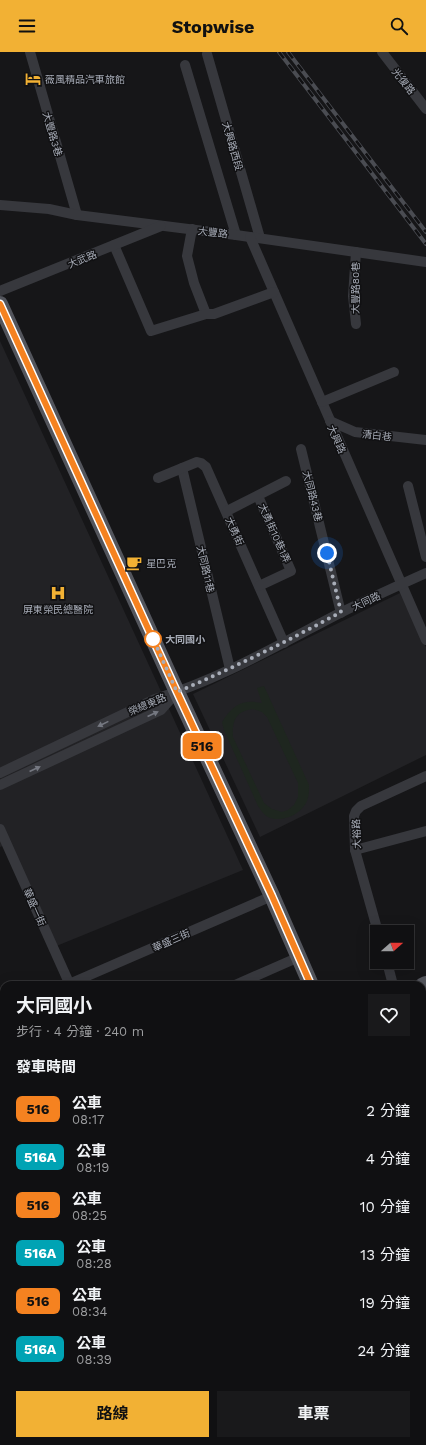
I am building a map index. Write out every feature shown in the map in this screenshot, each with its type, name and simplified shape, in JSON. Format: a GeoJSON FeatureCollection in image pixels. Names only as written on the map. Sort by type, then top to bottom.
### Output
{"type":"FeatureCollection","features":[{"type":"Feature","properties":{"kind":"main road"},"geometry":{"type":"LineString","coordinates":[[0,304],[272,896],[309,981]]}},
{"type":"Feature","properties":{"kind":"street","name":"大豐路3巷"},"geometry":{"type":"LineString","coordinates":[[30,52],[77,215]]}},
{"type":"Feature","properties":{"kind":"street","name":"光復路"},"geometry":{"type":"LineString","coordinates":[[382,52],[426,109]]}},
{"type":"Feature","properties":{"kind":"street","name":"大興路西段"},"geometry":{"type":"LineString","coordinates":[[207,54],[255,238]]}},
{"type":"Feature","properties":{"kind":"street"},"geometry":{"type":"LineString","coordinates":[[185,65],[236,235]]}},
{"type":"Feature","properties":{"kind":"street","name":"大豐路"},"geometry":{"type":"LineString","coordinates":[[0,205],[192,229],[426,262]]}},
{"type":"Feature","properties":{"kind":"street","name":"大武路"},"geometry":{"type":"LineString","coordinates":[[0,292],[163,226]]}},
{"type":"Feature","properties":{"kind":"street"},"geometry":{"type":"LineString","coordinates":[[192,229],[187,256],[194,283],[206,314]]}},
{"type":"Feature","properties":{"kind":"street","name":"大興路"},"geometry":{"type":"LineString","coordinates":[[255,238],[274,292],[426,640]]}},
{"type":"Feature","properties":{"kind":"street"},"geometry":{"type":"LineString","coordinates":[[114,246],[150,331],[206,314],[214,314],[274,292]]}},
{"type":"Feature","properties":{"kind":"street","name":"大豐路80巷"},"geometry":{"type":"LineString","coordinates":[[356,252],[353,296],[356,324]]}},
{"type":"Feature","properties":{"kind":"street"},"geometry":{"type":"LineString","coordinates":[[322,402],[394,372]]}},
{"type":"Feature","properties":{"kind":"street","name":"清白巷"},"geometry":{"type":"LineString","coordinates":[[330,421],[355,432],[426,440]]}},
{"type":"Feature","properties":{"kind":"street","name":"大同路43巷"},"geometry":{"type":"LineString","coordinates":[[301,449],[341,612]]}},
{"type":"Feature","properties":{"kind":"street","name":"大勇街"},"geometry":{"type":"LineString","coordinates":[[158,478],[197,462],[206,467],[227,511],[284,643]]}},
{"type":"Feature","properties":{"kind":"street","name":"大同路11巷"},"geometry":{"type":"LineString","coordinates":[[182,468],[230,669]]}},
{"type":"Feature","properties":{"kind":"street"},"geometry":{"type":"LineString","coordinates":[[227,511],[286,481]]}},
{"type":"Feature","properties":{"kind":"street"},"geometry":{"type":"LineString","coordinates":[[408,486],[426,558]]}},
{"type":"Feature","properties":{"kind":"street","name":"大勇街10巷1弄"},"geometry":{"type":"LineString","coordinates":[[258,496],[292,571],[259,586]]}},
{"type":"Feature","properties":{"kind":"street","name":"大同路"},"geometry":{"type":"LineString","coordinates":[[177,692],[284,643],[341,612],[426,574]]}},
{"type":"Feature","properties":{"kind":"street","name":"榮總東路"},"geometry":{"type":"LineString","coordinates":[[0,773],[156,698],[177,692]]}},
{"type":"Feature","properties":{"kind":"street","name":"榮總東路"},"geometry":{"type":"LineString","coordinates":[[0,785],[161,710],[177,692]]}},
{"type":"Feature","properties":{"kind":"street"},"geometry":{"type":"LineString","coordinates":[[54,747],[60,757]]}},
{"type":"Feature","properties":{"kind":"street","name":"大裕路"},"geometry":{"type":"LineString","coordinates":[[376,925],[355,850],[354,816],[356,811],[361,806],[426,776]]}},
{"type":"Feature","properties":{"kind":"street","name":"華盛一街"},"geometry":{"type":"LineString","coordinates":[[0,829],[68,981]]}},
{"type":"Feature","properties":{"kind":"street"},"geometry":{"type":"LineString","coordinates":[[355,850],[426,831]]}},
{"type":"Feature","properties":{"kind":"street","name":"華盛三街"},"geometry":{"type":"LineString","coordinates":[[79,981],[272,896]]}},
{"type":"Feature","properties":{"kind":"street"},"geometry":{"type":"LineString","coordinates":[[244,981],[299,957]]}},
{"type":"Feature","properties":{"kind":"street"},"geometry":{"type":"LineString","coordinates":[[389,969],[393,981]]}},
{"type":"Feature","properties":{"kind":"shaded area","name":"屏東榮民總醫院"},"geometry":{"type":"Polygon","coordinates":[[[0,341],[243,870],[49,949],[5,845],[0,847],[0,341]]]}},
{"type":"Feature","properties":{"kind":"shaded area"},"geometry":{"type":"Polygon","coordinates":[[[400,593],[426,647],[426,755],[260,837],[193,694],[400,593]]]}},
{"type":"Feature","properties":{"kind":"shaded area"},"geometry":{"type":"Polygon","coordinates":[[[264,686],[309,785],[308,799],[306,803],[299,811],[290,817],[273,819],[264,814],[258,806],[224,730],[222,722],[234,707],[249,702],[262,703],[257,688],[264,686]],[[253,709],[239,714],[234,721],[233,737],[264,803],[272,809],[282,812],[288,810],[294,805],[298,797],[298,783],[267,717],[262,712],[253,709]]]}},
{"type":"Feature","properties":{"kind":"railway"},"geometry":{"type":"LineString","coordinates":[[279,52],[426,244]]}},
{"type":"Feature","properties":{"kind":"railway"},"geometry":{"type":"LineString","coordinates":[[288,52],[426,232]]}},
{"type":"Feature","properties":{"kind":"bus line","name":"516"},"geometry":{"type":"LineString","coordinates":[[0,304],[272,896],[309,981]]}},
{"type":"Feature","properties":{"kind":"place","name":"薇風精品汽車旅館"},"geometry":{"type":"Point","coordinates":[33,79]}},
{"type":"Feature","properties":{"kind":"place","name":"星巴克"},"geometry":{"type":"Point","coordinates":[134,563]}},
{"type":"Feature","properties":{"kind":"place","name":"屏東榮民總醫院"},"geometry":{"type":"Point","coordinates":[58,593]}},
{"type":"Feature","properties":{"kind":"place","name":"大同國小"},"geometry":{"type":"Point","coordinates":[153,639]}},
{"type":"Feature","properties":{"kind":"route"},"geometry":{"type":"LineString","coordinates":[[153,639],[151,634],[177,692],[284,643],[341,612],[327,553]]}}]}
